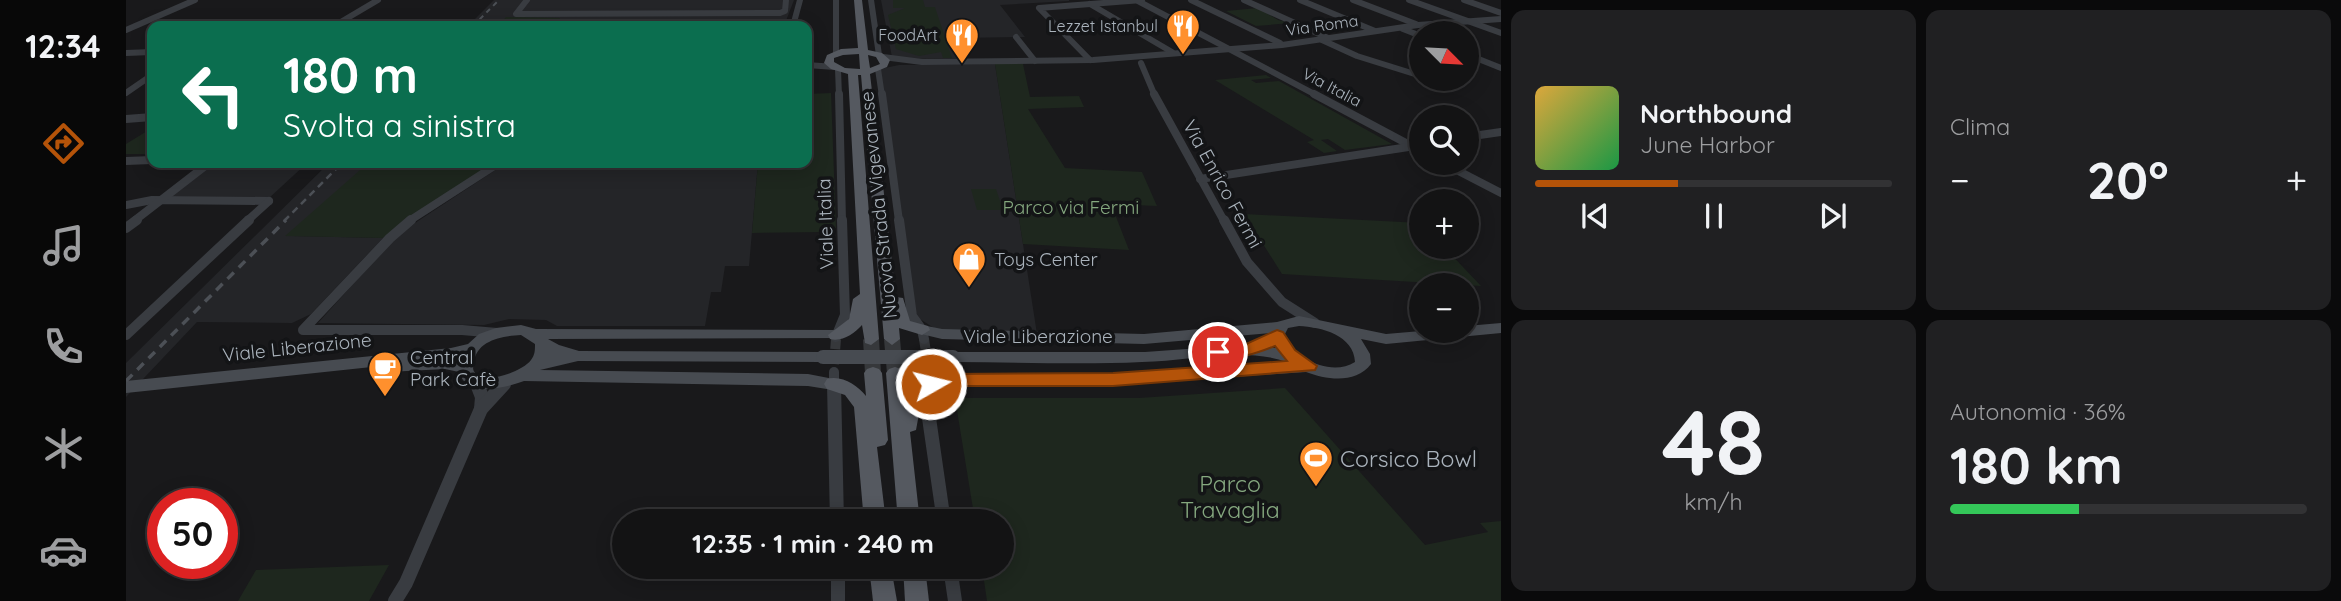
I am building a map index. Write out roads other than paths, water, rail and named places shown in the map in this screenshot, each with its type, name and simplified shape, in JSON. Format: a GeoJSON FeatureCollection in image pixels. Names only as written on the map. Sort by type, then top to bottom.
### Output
{"type":"FeatureCollection","features":[{"type":"Feature","properties":{"kind":"main road"},"geometry":{"type":"LineString","coordinates":[[850,0],[857,51],[873,65]]}},
{"type":"Feature","properties":{"kind":"main road"},"geometry":{"type":"LineString","coordinates":[[858,0],[857,51],[873,65]]}},
{"type":"Feature","properties":{"kind":"main road"},"geometry":{"type":"LineString","coordinates":[[835,62],[857,51]]}},
{"type":"Feature","properties":{"kind":"main road"},"geometry":{"type":"LineString","coordinates":[[835,62],[873,65]]}},
{"type":"Feature","properties":{"kind":"main road","name":"Nuova Strada Vigevanese"},"geometry":{"type":"LineString","coordinates":[[873,65],[878,211],[892,339]]}},
{"type":"Feature","properties":{"kind":"main road","name":"Nuova Strada Vigevanese"},"geometry":{"type":"LineString","coordinates":[[871,339],[865,227],[873,65]]}},
{"type":"Feature","properties":{"kind":"main road"},"geometry":{"type":"LineString","coordinates":[[878,211],[889,250],[899,317],[903,324],[923,335]]}},
{"type":"Feature","properties":{"kind":"main road"},"geometry":{"type":"LineString","coordinates":[[537,364],[543,355],[539,339],[836,337],[852,327],[860,317],[861,249],[865,227]]}},
{"type":"Feature","properties":{"kind":"main road"},"geometry":{"type":"LineString","coordinates":[[1386,339],[1373,345],[1364,357],[1361,367],[1346,373],[1325,371],[1303,363],[1281,346],[1282,328],[1315,323],[1386,339],[1501,328]]}},
{"type":"Feature","properties":{"kind":"main road","name":"Viale Liberazione"},"geometry":{"type":"LineString","coordinates":[[923,335],[1144,339],[1282,328]]}},
{"type":"Feature","properties":{"kind":"main road","name":"Viale Liberazione"},"geometry":{"type":"LineString","coordinates":[[1246,351],[1269,342],[1282,328]]}},
{"type":"Feature","properties":{"kind":"main road"},"geometry":{"type":"LineString","coordinates":[[1335,329],[1353,341],[1364,357]]}},
{"type":"Feature","properties":{"kind":"main road","name":"Viale Liberazione"},"geometry":{"type":"LineString","coordinates":[[126,395],[451,352],[471,348],[497,333],[516,330],[578,356]]}},
{"type":"Feature","properties":{"kind":"main road"},"geometry":{"type":"LineString","coordinates":[[471,348],[464,358],[467,374],[476,380],[493,383],[515,378],[834,378],[851,390],[863,406],[874,509]]}},
{"type":"Feature","properties":{"kind":"main road","name":"Viale Liberazione"},"geometry":{"type":"LineString","coordinates":[[515,378],[537,364],[578,356],[1147,357],[1246,351],[1276,354],[1303,363]]}},
{"type":"Feature","properties":{"kind":"main road","name":"Viale Liberazione"},"geometry":{"type":"LineString","coordinates":[[126,387],[382,363],[444,364],[464,368]]}},
{"type":"Feature","properties":{"kind":"main road"},"geometry":{"type":"LineString","coordinates":[[916,509],[908,411],[913,398],[931,384],[947,380],[1113,379],[1303,363]]}},
{"type":"Feature","properties":{"kind":"main road"},"geometry":{"type":"LineString","coordinates":[[873,373],[883,509]]}},
{"type":"Feature","properties":{"kind":"main road"},"geometry":{"type":"LineString","coordinates":[[895,373],[908,509]]}},
{"type":"Feature","properties":{"kind":"main road"},"geometry":{"type":"LineString","coordinates":[[883,579],[888,601]]}},
{"type":"Feature","properties":{"kind":"main road"},"geometry":{"type":"LineString","coordinates":[[888,579],[888,601]]}},
{"type":"Feature","properties":{"kind":"main road"},"geometry":{"type":"LineString","coordinates":[[916,579],[919,601]]}},
{"type":"Feature","properties":{"kind":"main road"},"geometry":{"type":"LineString","coordinates":[[919,601],[920,579]]}},
{"type":"Feature","properties":{"kind":"street"},"geometry":{"type":"LineString","coordinates":[[126,30],[195,0]]}},
{"type":"Feature","properties":{"kind":"street"},"geometry":{"type":"LineString","coordinates":[[342,21],[378,0]]}},
{"type":"Feature","properties":{"kind":"street"},"geometry":{"type":"LineString","coordinates":[[527,0],[516,13],[775,13],[785,12],[786,0]]}},
{"type":"Feature","properties":{"kind":"street"},"geometry":{"type":"LineString","coordinates":[[794,21],[800,0]]}},
{"type":"Feature","properties":{"kind":"street","name":"Viale Italia"},"geometry":{"type":"LineString","coordinates":[[835,0],[845,315],[836,337]]}},
{"type":"Feature","properties":{"kind":"street"},"geometry":{"type":"LineString","coordinates":[[871,0],[873,65],[912,316],[923,335]]}},
{"type":"Feature","properties":{"kind":"street"},"geometry":{"type":"LineString","coordinates":[[1092,60],[1040,7],[1145,0]]}},
{"type":"Feature","properties":{"kind":"street"},"geometry":{"type":"LineString","coordinates":[[1191,0],[1282,45]]}},
{"type":"Feature","properties":{"kind":"street"},"geometry":{"type":"LineString","coordinates":[[1244,0],[1331,39]]}},
{"type":"Feature","properties":{"kind":"street"},"geometry":{"type":"LineString","coordinates":[[1300,0],[1376,32]]}},
{"type":"Feature","properties":{"kind":"street"},"geometry":{"type":"LineString","coordinates":[[1353,0],[1409,22]]}},
{"type":"Feature","properties":{"kind":"street"},"geometry":{"type":"LineString","coordinates":[[1409,0],[1467,21]]}},
{"type":"Feature","properties":{"kind":"street"},"geometry":{"type":"LineString","coordinates":[[1464,0],[1501,13]]}},
{"type":"Feature","properties":{"kind":"street","name":"Via Italia"},"geometry":{"type":"LineString","coordinates":[[1138,1],[1409,142]]}},
{"type":"Feature","properties":{"kind":"street"},"geometry":{"type":"LineString","coordinates":[[1090,4],[1173,52]]}},
{"type":"Feature","properties":{"kind":"street","name":"Via Roma"},"geometry":{"type":"LineString","coordinates":[[1479,21],[1501,19]]}},
{"type":"Feature","properties":{"kind":"street"},"geometry":{"type":"LineString","coordinates":[[1479,25],[1501,33]]}},
{"type":"Feature","properties":{"kind":"street","name":"Via Roma"},"geometry":{"type":"LineString","coordinates":[[1125,60],[1173,52],[1282,45],[1409,27]]}},
{"type":"Feature","properties":{"kind":"street"},"geometry":{"type":"LineString","coordinates":[[1401,28],[1409,31]]}},
{"type":"Feature","properties":{"kind":"street"},"geometry":{"type":"LineString","coordinates":[[1016,37],[1035,61]]}},
{"type":"Feature","properties":{"kind":"street"},"geometry":{"type":"LineString","coordinates":[[1322,40],[1357,56],[1409,72]]}},
{"type":"Feature","properties":{"kind":"street"},"geometry":{"type":"LineString","coordinates":[[126,53],[147,52]]}},
{"type":"Feature","properties":{"kind":"street"},"geometry":{"type":"LineString","coordinates":[[873,65],[1125,60],[1133,56],[1143,59]]}},
{"type":"Feature","properties":{"kind":"street","name":"Via Enrico Fermi"},"geometry":{"type":"LineString","coordinates":[[1143,59],[1144,75]]}},
{"type":"Feature","properties":{"kind":"street"},"geometry":{"type":"LineString","coordinates":[[1479,59],[1501,68]]}},
{"type":"Feature","properties":{"kind":"street","name":"Via Enrico Fermi"},"geometry":{"type":"LineString","coordinates":[[1125,60],[1144,75],[1247,262],[1282,302],[1315,323]]}},
{"type":"Feature","properties":{"kind":"street"},"geometry":{"type":"LineString","coordinates":[[812,64],[835,62]]}},
{"type":"Feature","properties":{"kind":"street"},"geometry":{"type":"LineString","coordinates":[[126,93],[147,78]]}},
{"type":"Feature","properties":{"kind":"street"},"geometry":{"type":"LineString","coordinates":[[126,84],[147,83]]}},
{"type":"Feature","properties":{"kind":"street"},"geometry":{"type":"LineString","coordinates":[[126,119],[147,117]]}},
{"type":"Feature","properties":{"kind":"street"},"geometry":{"type":"LineString","coordinates":[[1479,136],[1501,132]]}},
{"type":"Feature","properties":{"kind":"street"},"geometry":{"type":"LineString","coordinates":[[1200,179],[1409,148]]}},
{"type":"Feature","properties":{"kind":"street"},"geometry":{"type":"LineString","coordinates":[[126,161],[147,160]]}},
{"type":"Feature","properties":{"kind":"street"},"geometry":{"type":"LineString","coordinates":[[126,228],[203,168]]}},
{"type":"Feature","properties":{"kind":"street"},"geometry":{"type":"LineString","coordinates":[[491,168],[409,221],[303,330],[462,330],[497,333]]}},
{"type":"Feature","properties":{"kind":"street"},"geometry":{"type":"LineString","coordinates":[[1194,169],[1233,174]]}},
{"type":"Feature","properties":{"kind":"street"},"geometry":{"type":"LineString","coordinates":[[1466,175],[1501,193]]}},
{"type":"Feature","properties":{"kind":"street"},"geometry":{"type":"LineString","coordinates":[[126,205],[162,200],[269,201],[126,335]]}},
{"type":"Feature","properties":{"kind":"street","name":"Via Enrico Fermi"},"geometry":{"type":"LineString","coordinates":[[1282,302],[1282,328]]}},
{"type":"Feature","properties":{"kind":"street"},"geometry":{"type":"LineString","coordinates":[[481,409],[515,378]]}},
{"type":"Feature","properties":{"kind":"street"},"geometry":{"type":"LineString","coordinates":[[834,378],[836,509]]}},
{"type":"Feature","properties":{"kind":"street"},"geometry":{"type":"LineString","coordinates":[[395,601],[406,583],[481,409],[482,397],[476,380]]}},
{"type":"Feature","properties":{"kind":"street"},"geometry":{"type":"LineString","coordinates":[[931,384],[927,404],[942,509]]}},
{"type":"Feature","properties":{"kind":"street"},"geometry":{"type":"LineString","coordinates":[[838,579],[838,601]]}},
{"type":"Feature","properties":{"kind":"street"},"geometry":{"type":"LineString","coordinates":[[952,579],[956,601]]}},
{"type":"Feature","properties":{"kind":"tunnel"},"geometry":{"type":"LineString","coordinates":[[834,364],[836,339]]}},
{"type":"Feature","properties":{"kind":"tunnel"},"geometry":{"type":"LineString","coordinates":[[871,339],[873,373]]}},
{"type":"Feature","properties":{"kind":"tunnel"},"geometry":{"type":"LineString","coordinates":[[892,339],[895,373]]}},
{"type":"Feature","properties":{"kind":"tunnel"},"geometry":{"type":"LineString","coordinates":[[924,339],[931,384]]}},
{"type":"Feature","properties":{"kind":"railway"},"geometry":{"type":"LineString","coordinates":[[478,21],[499,0]]}},
{"type":"Feature","properties":{"kind":"railway"},"geometry":{"type":"LineString","coordinates":[[284,221],[337,168]]}},
{"type":"Feature","properties":{"kind":"railway"},"geometry":{"type":"LineString","coordinates":[[126,381],[286,220]]}},
{"type":"Feature","properties":{"kind":"place","name":"Lezzet Istanbul"},"geometry":{"type":"Point","coordinates":[1183,56]}},
{"type":"Feature","properties":{"kind":"place","name":"FoodArt"},"geometry":{"type":"Point","coordinates":[962,65]}},
{"type":"Feature","properties":{"kind":"place","name":"Toys Center"},"geometry":{"type":"Point","coordinates":[969,289]}},
{"type":"Feature","properties":{"kind":"place","name":"Central Park Cafè"},"geometry":{"type":"Point","coordinates":[385,398]}},
{"type":"Feature","properties":{"kind":"place","name":"Corsico Bowl"},"geometry":{"type":"Point","coordinates":[1316,488]}},
{"type":"Feature","properties":{"kind":"park label","name":"Parco via Fermi"},"geometry":{"type":"Point","coordinates":[1071,207]}},
{"type":"Feature","properties":{"kind":"park label","name":"Parco Travaglia"},"geometry":{"type":"Point","coordinates":[1230,496]}}]}
